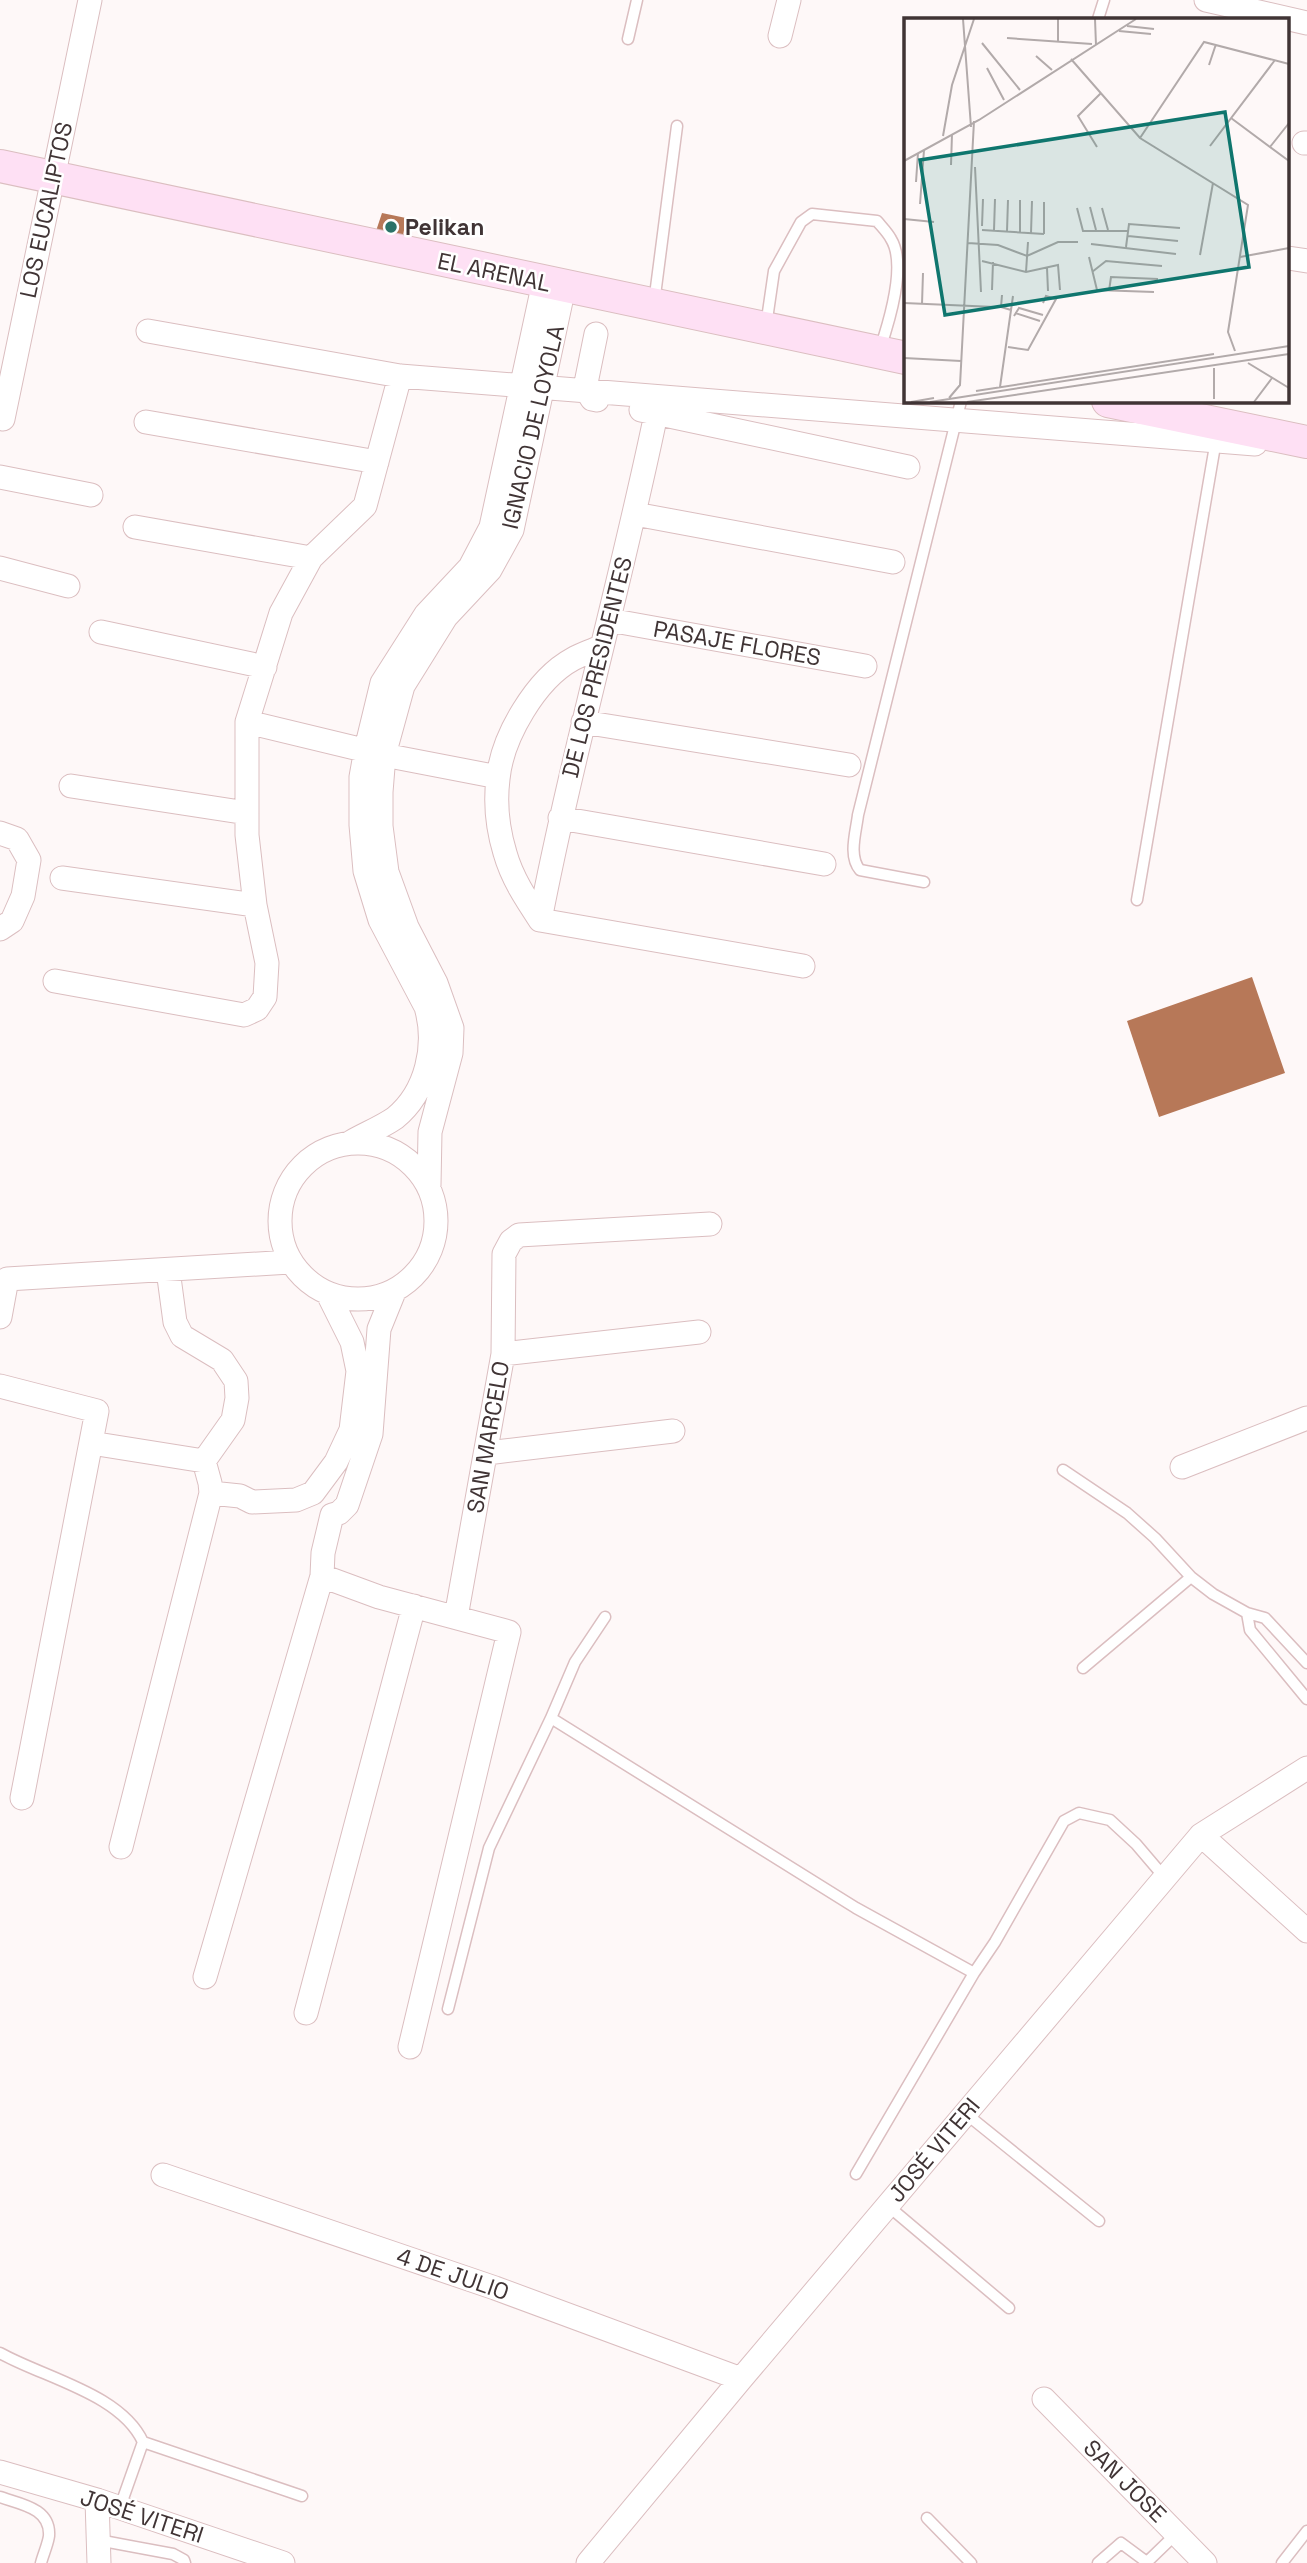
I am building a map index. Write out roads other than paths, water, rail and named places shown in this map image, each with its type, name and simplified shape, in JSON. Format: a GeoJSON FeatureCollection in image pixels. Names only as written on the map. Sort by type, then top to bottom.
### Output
{"type":"FeatureCollection","features":[{"type":"Feature","properties":{"kind":"street","name":"LOS EUCALIPTOS"},"geometry":{"type":"LineString","coordinates":[[3,419],[90,0]]}},
{"type":"Feature","properties":{"kind":"street"},"geometry":{"type":"LineString","coordinates":[[780,36],[789,0]]}},
{"type":"Feature","properties":{"kind":"street"},"geometry":{"type":"LineString","coordinates":[[1206,0],[1234,13],[1270,18]]}},
{"type":"Feature","properties":{"kind":"street","name":"EL ARENAL"},"geometry":{"type":"LineString","coordinates":[[0,166],[893,356]]}},
{"type":"Feature","properties":{"kind":"street","name":"IGNACIO DE LOYOLA"},"geometry":{"type":"LineString","coordinates":[[351,1142],[394,1118],[414,1097],[428,1061],[430,1043],[430,1020],[397,931],[381,826],[381,792],[375,752],[439,612],[490,570],[512,530],[554,285]]}},
{"type":"Feature","properties":{"kind":"street"},"geometry":{"type":"LineString","coordinates":[[148,331],[400,376],[1307,448]]}},
{"type":"Feature","properties":{"kind":"street"},"geometry":{"type":"LineString","coordinates":[[597,334],[585,388],[592,399],[908,467]]}},
{"type":"Feature","properties":{"kind":"street"},"geometry":{"type":"LineString","coordinates":[[55,981],[244,1014],[257,1009],[265,997],[267,963],[255,905],[247,835],[247,722],[281,612],[310,558],[365,506],[400,376]]}},
{"type":"Feature","properties":{"kind":"street"},"geometry":{"type":"LineString","coordinates":[[1113,402],[1307,442]]}},
{"type":"Feature","properties":{"kind":"street","name":"DE LOS PRESIDENTES"},"geometry":{"type":"LineString","coordinates":[[540,920],[560,818],[635,514],[656,414]]}},
{"type":"Feature","properties":{"kind":"street"},"geometry":{"type":"LineString","coordinates":[[146,422],[377,462]]}},
{"type":"Feature","properties":{"kind":"street"},"geometry":{"type":"LineString","coordinates":[[0,477],[91,495]]}},
{"type":"Feature","properties":{"kind":"street"},"geometry":{"type":"LineString","coordinates":[[635,514],[893,562]]}},
{"type":"Feature","properties":{"kind":"street"},"geometry":{"type":"LineString","coordinates":[[135,527],[310,558]]}},
{"type":"Feature","properties":{"kind":"street"},"geometry":{"type":"LineString","coordinates":[[0,568],[68,586]]}},
{"type":"Feature","properties":{"kind":"street","name":"PASAJE FLORES"},"geometry":{"type":"LineString","coordinates":[[609,620],[865,666]]}},
{"type":"Feature","properties":{"kind":"street"},"geometry":{"type":"LineString","coordinates":[[102,632],[265,667]]}},
{"type":"Feature","properties":{"kind":"street"},"geometry":{"type":"LineString","coordinates":[[602,646],[571,660],[545,682],[524,709],[508,741],[498,777],[497,810],[505,854],[519,889],[540,920],[803,966]]}},
{"type":"Feature","properties":{"kind":"street"},"geometry":{"type":"LineString","coordinates":[[247,722],[498,777]]}},
{"type":"Feature","properties":{"kind":"street"},"geometry":{"type":"LineString","coordinates":[[583,722],[849,765]]}},
{"type":"Feature","properties":{"kind":"street"},"geometry":{"type":"LineString","coordinates":[[71,786],[247,813]]}},
{"type":"Feature","properties":{"kind":"street"},"geometry":{"type":"LineString","coordinates":[[560,818],[824,864]]}},
{"type":"Feature","properties":{"kind":"street"},"geometry":{"type":"LineString","coordinates":[[0,833],[17,839],[29,860],[23,896],[12,921],[0,929]]}},
{"type":"Feature","properties":{"kind":"street"},"geometry":{"type":"LineString","coordinates":[[62,878],[255,905]]}},
{"type":"Feature","properties":{"kind":"street","name":"IGNACIO DE LOYOLA"},"geometry":{"type":"LineString","coordinates":[[397,931],[436,983],[452,1028],[451,1053],[430,1132],[429,1185]]}},
{"type":"Feature","properties":{"kind":"street"},"geometry":{"type":"LineString","coordinates":[[351,1142],[386,1146],[415,1165],[429,1185],[436,1209],[436,1234],[428,1257],[414,1277],[394,1292],[370,1299],[349,1300],[328,1294],[306,1281],[290,1262],[281,1237],[280,1210],[288,1185],[304,1163],[326,1148],[351,1142]]}},
{"type":"Feature","properties":{"kind":"street","name":"SAN MARCELO"},"geometry":{"type":"LineString","coordinates":[[456,1617],[503,1354],[504,1254],[510,1241],[519,1235],[710,1224]]}},
{"type":"Feature","properties":{"kind":"street"},"geometry":{"type":"LineString","coordinates":[[0,1317],[7,1279],[290,1262]]}},
{"type":"Feature","properties":{"kind":"street"},"geometry":{"type":"LineString","coordinates":[[168,1270],[175,1321],[182,1335],[222,1360],[236,1381],[237,1398],[233,1420],[204,1461]]}},
{"type":"Feature","properties":{"kind":"street"},"geometry":{"type":"LineString","coordinates":[[332,1516],[346,1505],[358,1479],[371,1434],[379,1329],[394,1292]]}},
{"type":"Feature","properties":{"kind":"street"},"geometry":{"type":"LineString","coordinates":[[211,1493],[240,1496],[253,1502],[296,1500],[313,1493],[336,1462],[351,1430],[358,1371],[352,1342],[328,1294]]}},
{"type":"Feature","properties":{"kind":"street"},"geometry":{"type":"LineString","coordinates":[[503,1354],[699,1332]]}},
{"type":"Feature","properties":{"kind":"street"},"geometry":{"type":"LineString","coordinates":[[0,1386],[97,1411],[22,1798]]}},
{"type":"Feature","properties":{"kind":"street"},"geometry":{"type":"LineString","coordinates":[[1182,1467],[1307,1418]]}},
{"type":"Feature","properties":{"kind":"street"},"geometry":{"type":"LineString","coordinates":[[487,1453],[673,1431]]}},
{"type":"Feature","properties":{"kind":"street"},"geometry":{"type":"LineString","coordinates":[[91,1443],[204,1461]]}},
{"type":"Feature","properties":{"kind":"street"},"geometry":{"type":"LineString","coordinates":[[121,1847],[211,1493],[204,1461]]}},
{"type":"Feature","properties":{"kind":"street"},"geometry":{"type":"LineString","coordinates":[[313,1493],[316,1504],[332,1516]]}},
{"type":"Feature","properties":{"kind":"street"},"geometry":{"type":"LineString","coordinates":[[205,1977],[322,1576],[323,1553],[332,1516]]}},
{"type":"Feature","properties":{"kind":"street"},"geometry":{"type":"LineString","coordinates":[[322,1576],[379,1597],[509,1632],[410,2047]]}},
{"type":"Feature","properties":{"kind":"street"},"geometry":{"type":"LineString","coordinates":[[306,2013],[414,1606]]}},
{"type":"Feature","properties":{"kind":"street","name":"JOSÉ VITERI"},"geometry":{"type":"LineString","coordinates":[[588,2563],[1201,1835],[1307,1768]]}},
{"type":"Feature","properties":{"kind":"street"},"geometry":{"type":"LineString","coordinates":[[1201,1835],[1307,1931]]}},
{"type":"Feature","properties":{"kind":"street","name":"4 DE JULIO"},"geometry":{"type":"LineString","coordinates":[[163,2175],[495,2288],[741,2379]]}},
{"type":"Feature","properties":{"kind":"street","name":"SAN JOSE"},"geometry":{"type":"LineString","coordinates":[[1044,2399],[1205,2563]]}},
{"type":"Feature","properties":{"kind":"street","name":"JOSÉ VITERI"},"geometry":{"type":"LineString","coordinates":[[0,2472],[120,2507],[283,2563]]}},
{"type":"Feature","properties":{"kind":"street"},"geometry":{"type":"LineString","coordinates":[[97,2500],[99,2552]]}},
{"type":"Feature","properties":{"kind":"lane"},"geometry":{"type":"LineString","coordinates":[[628,39],[637,0]]}},
{"type":"Feature","properties":{"kind":"lane"},"geometry":{"type":"LineString","coordinates":[[1098,18],[1104,0]]}},
{"type":"Feature","properties":{"kind":"lane"},"geometry":{"type":"LineString","coordinates":[[654,305],[677,126]]}},
{"type":"Feature","properties":{"kind":"lane"},"geometry":{"type":"LineString","coordinates":[[765,329],[774,271],[801,222],[812,214],[877,221],[893,241],[897,267],[891,316],[893,356]]}},
{"type":"Feature","properties":{"kind":"lane"},"geometry":{"type":"LineString","coordinates":[[923,882],[860,870],[855,865],[853,855],[858,815],[961,402]]}},
{"type":"Feature","properties":{"kind":"lane"},"geometry":{"type":"LineString","coordinates":[[1137,900],[1219,424]]}},
{"type":"Feature","properties":{"kind":"lane"},"geometry":{"type":"LineString","coordinates":[[1063,1470],[1127,1513],[1156,1538],[1191,1577],[1213,1594],[1247,1613],[1265,1618],[1307,1663]]}},
{"type":"Feature","properties":{"kind":"lane"},"geometry":{"type":"LineString","coordinates":[[1083,1668],[1191,1577]]}},
{"type":"Feature","properties":{"kind":"lane"},"geometry":{"type":"LineString","coordinates":[[1247,1613],[1251,1630],[1307,1699]]}},
{"type":"Feature","properties":{"kind":"lane"},"geometry":{"type":"LineString","coordinates":[[448,2008],[489,1848],[575,1662],[605,1617]]}},
{"type":"Feature","properties":{"kind":"lane"},"geometry":{"type":"LineString","coordinates":[[551,1718],[856,1908],[974,1973]]}},
{"type":"Feature","properties":{"kind":"lane"},"geometry":{"type":"LineString","coordinates":[[856,2174],[1064,1821],[1079,1814],[1110,1820],[1136,1844],[1165,1878]]}},
{"type":"Feature","properties":{"kind":"lane"},"geometry":{"type":"LineString","coordinates":[[965,2113],[1100,2221]]}},
{"type":"Feature","properties":{"kind":"lane"},"geometry":{"type":"LineString","coordinates":[[887,2206],[1009,2308]]}},
{"type":"Feature","properties":{"kind":"lane"},"geometry":{"type":"LineString","coordinates":[[0,2353],[105,2402],[137,2428],[143,2442],[120,2507]]}},
{"type":"Feature","properties":{"kind":"lane"},"geometry":{"type":"LineString","coordinates":[[143,2442],[302,2496]]}},
{"type":"Feature","properties":{"kind":"lane"},"geometry":{"type":"LineString","coordinates":[[0,2497],[33,2508],[46,2520],[49,2536],[41,2563]]}},
{"type":"Feature","properties":{"kind":"lane"},"geometry":{"type":"LineString","coordinates":[[927,2518],[971,2563]]}},
{"type":"Feature","properties":{"kind":"lane"},"geometry":{"type":"LineString","coordinates":[[1282,2563],[1307,2531]]}},
{"type":"Feature","properties":{"kind":"lane"},"geometry":{"type":"LineString","coordinates":[[1098,2563],[1121,2543],[1147,2563],[1177,2534]]}},
{"type":"Feature","properties":{"kind":"lane"},"geometry":{"type":"LineString","coordinates":[[99,2552],[173,2554],[185,2563]]}},
{"type":"Feature","properties":{"kind":"place","name":"Pelikan"},"geometry":{"type":"Point","coordinates":[391,227]}}]}
